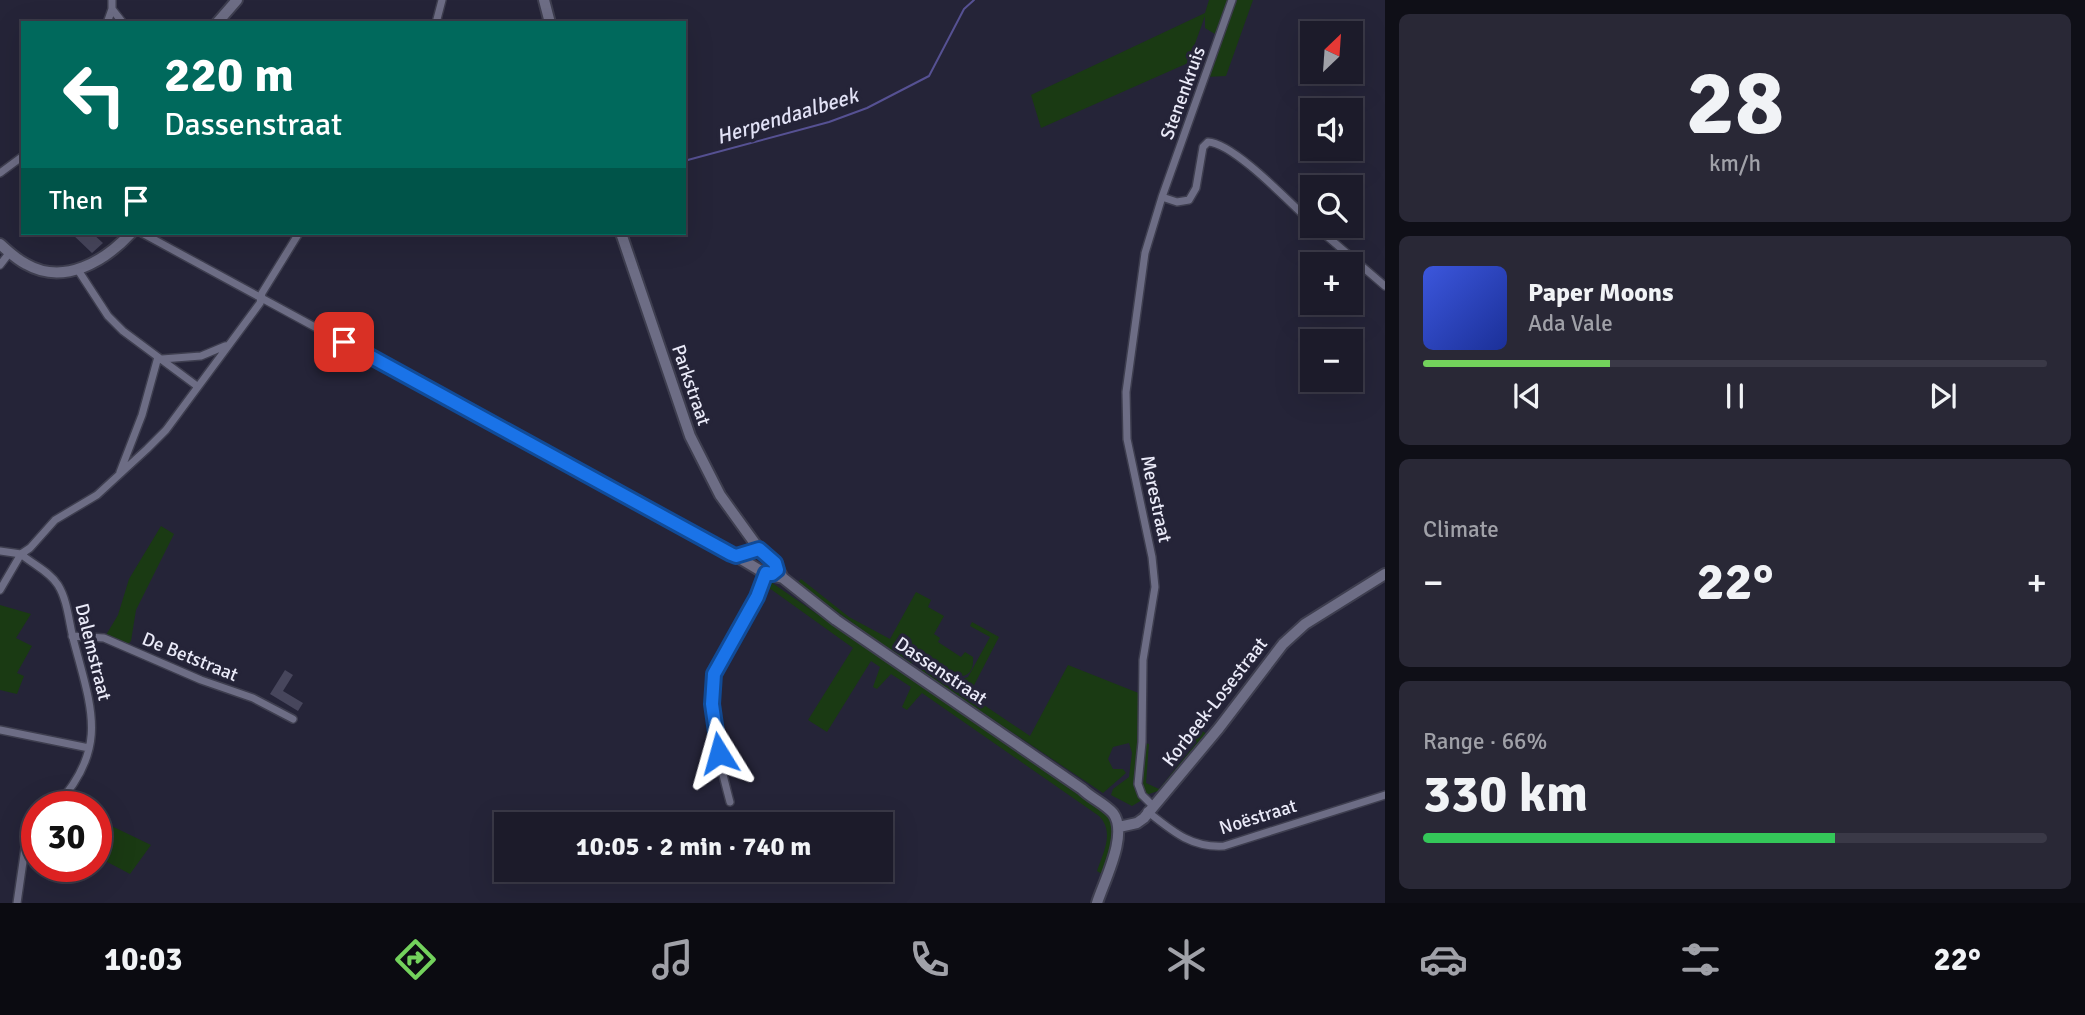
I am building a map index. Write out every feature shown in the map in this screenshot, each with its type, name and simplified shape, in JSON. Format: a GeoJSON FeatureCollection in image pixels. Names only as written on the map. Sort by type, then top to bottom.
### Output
{"type":"FeatureCollection","features":[{"type":"Feature","properties":{"kind":"street"},"geometry":{"type":"LineString","coordinates":[[219,21],[237,0]]}},
{"type":"Feature","properties":{"kind":"street"},"geometry":{"type":"LineString","coordinates":[[437,21],[442,0]]}},
{"type":"Feature","properties":{"kind":"street"},"geometry":{"type":"LineString","coordinates":[[544,0],[550,21]]}},
{"type":"Feature","properties":{"kind":"street","name":"Stenenkruis"},"geometry":{"type":"LineString","coordinates":[[1162,197],[1232,0]]}},
{"type":"Feature","properties":{"kind":"street"},"geometry":{"type":"LineString","coordinates":[[108,21],[112,4]]}},
{"type":"Feature","properties":{"kind":"street"},"geometry":{"type":"LineString","coordinates":[[112,4],[122,21]]}},
{"type":"Feature","properties":{"kind":"street"},"geometry":{"type":"LineString","coordinates":[[1162,197],[1177,202],[1189,200],[1196,187],[1203,147],[1209,142],[1218,142],[1238,155],[1300,211]]}},
{"type":"Feature","properties":{"kind":"street"},"geometry":{"type":"LineString","coordinates":[[0,173],[21,157]]}},
{"type":"Feature","properties":{"kind":"street","name":"Merestraat"},"geometry":{"type":"LineString","coordinates":[[1150,808],[1138,784],[1142,742],[1143,660],[1155,587],[1152,557],[1127,439],[1126,393],[1145,253],[1162,197]]}},
{"type":"Feature","properties":{"kind":"street"},"geometry":{"type":"LineString","coordinates":[[0,244],[24,264],[43,271],[78,270],[106,256],[129,235]]}},
{"type":"Feature","properties":{"kind":"street"},"geometry":{"type":"LineString","coordinates":[[146,235],[736,556],[752,554]]}},
{"type":"Feature","properties":{"kind":"street"},"geometry":{"type":"LineString","coordinates":[[0,590],[21,554],[30,548],[55,520],[97,495],[166,430],[261,298],[298,235]]}},
{"type":"Feature","properties":{"kind":"street","name":"Parkstraat"},"geometry":{"type":"LineString","coordinates":[[622,235],[690,436],[716,488],[750,537],[752,554]]}},
{"type":"Feature","properties":{"kind":"street"},"geometry":{"type":"LineString","coordinates":[[1330,238],[1385,286]]}},
{"type":"Feature","properties":{"kind":"street"},"geometry":{"type":"LineString","coordinates":[[0,265],[10,252]]}},
{"type":"Feature","properties":{"kind":"street"},"geometry":{"type":"LineString","coordinates":[[78,270],[108,316],[123,331],[197,386]]}},
{"type":"Feature","properties":{"kind":"street"},"geometry":{"type":"LineString","coordinates":[[160,358],[201,356],[228,345]]}},
{"type":"Feature","properties":{"kind":"street"},"geometry":{"type":"LineString","coordinates":[[120,473],[160,358]]}},
{"type":"Feature","properties":{"kind":"street"},"geometry":{"type":"LineString","coordinates":[[0,551],[21,554]]}},
{"type":"Feature","properties":{"kind":"street","name":"Dalemstraat"},"geometry":{"type":"LineString","coordinates":[[21,554],[58,585],[92,710],[93,727],[89,748],[77,781],[69,791]]}},
{"type":"Feature","properties":{"kind":"street"},"geometry":{"type":"LineString","coordinates":[[752,554],[771,572]]}},
{"type":"Feature","properties":{"kind":"street"},"geometry":{"type":"LineString","coordinates":[[752,554],[771,572]]}},
{"type":"Feature","properties":{"kind":"street"},"geometry":{"type":"LineString","coordinates":[[730,803],[712,704],[713,679],[718,665],[771,572]]}},
{"type":"Feature","properties":{"kind":"street","name":"Dassenstraat"},"geometry":{"type":"LineString","coordinates":[[771,572],[783,578],[836,620],[1082,789],[1121,823]]}},
{"type":"Feature","properties":{"kind":"street","name":"Korbeek-Losestraat"},"geometry":{"type":"LineString","coordinates":[[1150,808],[1219,728],[1283,644],[1306,624],[1385,574]]}},
{"type":"Feature","properties":{"kind":"street","name":"De Betstraat"},"geometry":{"type":"LineString","coordinates":[[72,635],[104,638],[201,680],[253,698],[293,719]]}},
{"type":"Feature","properties":{"kind":"street"},"geometry":{"type":"LineString","coordinates":[[0,730],[89,748]]}},
{"type":"Feature","properties":{"kind":"street","name":"Noëstraat"},"geometry":{"type":"LineString","coordinates":[[1150,808],[1189,842],[1224,846],[1385,796]]}},
{"type":"Feature","properties":{"kind":"street"},"geometry":{"type":"LineString","coordinates":[[1097,903],[1108,874],[1121,823],[1150,808]]}},
{"type":"Feature","properties":{"kind":"street"},"geometry":{"type":"LineString","coordinates":[[16,903],[21,872]]}},
{"type":"Feature","properties":{"kind":"green space"},"geometry":{"type":"Polygon","coordinates":[[[1209,0],[1253,0],[1226,76],[1205,77],[1220,37],[1205,28],[1205,16],[1188,63],[1041,128],[1031,95],[1205,13],[1209,0]]]}},
{"type":"Feature","properties":{"kind":"green space"},"geometry":{"type":"Polygon","coordinates":[[[161,526],[174,534],[136,610],[131,641],[128,644],[106,635],[118,615],[129,579],[161,526]]]}},
{"type":"Feature","properties":{"kind":"green space"},"geometry":{"type":"Polygon","coordinates":[[[801,579],[849,617],[890,639],[916,592],[931,600],[928,607],[944,616],[934,634],[940,638],[938,642],[961,657],[965,652],[973,657],[972,669],[967,675],[958,676],[908,663],[807,590],[798,582],[801,579]]]}},
{"type":"Feature","properties":{"kind":"green space"},"geometry":{"type":"Polygon","coordinates":[[[768,580],[1105,813],[1110,820],[1112,835],[1102,874],[1097,871],[1107,836],[1104,822],[1099,816],[922,693],[907,710],[902,707],[911,687],[891,674],[877,689],[873,687],[880,667],[871,661],[827,732],[808,720],[853,648],[765,585],[768,580]]]}},
{"type":"Feature","properties":{"kind":"green space"},"geometry":{"type":"Polygon","coordinates":[[[0,605],[31,614],[16,638],[32,646],[17,673],[24,676],[17,694],[0,690],[0,605]]]}},
{"type":"Feature","properties":{"kind":"green space"},"geometry":{"type":"Polygon","coordinates":[[[972,622],[999,637],[969,695],[1030,736],[1068,665],[1141,694],[1136,790],[1142,800],[1132,806],[1111,795],[1113,789],[1129,777],[1132,753],[1129,743],[1113,747],[1108,759],[1113,769],[1123,769],[1126,773],[1103,793],[919,670],[953,680],[968,677],[990,637],[970,626],[972,622]]]}},
{"type":"Feature","properties":{"kind":"green space"},"geometry":{"type":"Polygon","coordinates":[[[1193,725],[1207,734],[1161,790],[1146,795],[1141,789],[1145,743],[1149,744],[1146,783],[1159,789],[1197,742],[1187,735],[1193,725]]]}},
{"type":"Feature","properties":{"kind":"green space"},"geometry":{"type":"Polygon","coordinates":[[[112,826],[151,845],[130,874],[112,864],[112,826]]]}},
{"type":"Feature","properties":{"kind":"building"},"geometry":{"type":"Polygon","coordinates":[[[73,235],[94,235],[103,243],[92,253],[73,235]]]}},
{"type":"Feature","properties":{"kind":"building"},"geometry":{"type":"Polygon","coordinates":[[[285,670],[293,675],[283,691],[303,703],[298,711],[270,694],[285,670]]]}},
{"type":"Feature","properties":{"kind":"waterway","name":"Herpendaalbeek"},"geometry":{"type":"LineString","coordinates":[[686,160],[829,122],[867,108],[929,76],[964,9],[974,0]]}},
{"type":"Feature","properties":{"kind":"route"},"geometry":{"type":"LineString","coordinates":[[344,342],[731,554],[743,555],[759,549],[775,563],[777,570],[772,574],[766,573],[757,597],[714,674],[712,704],[719,753]]}}]}
